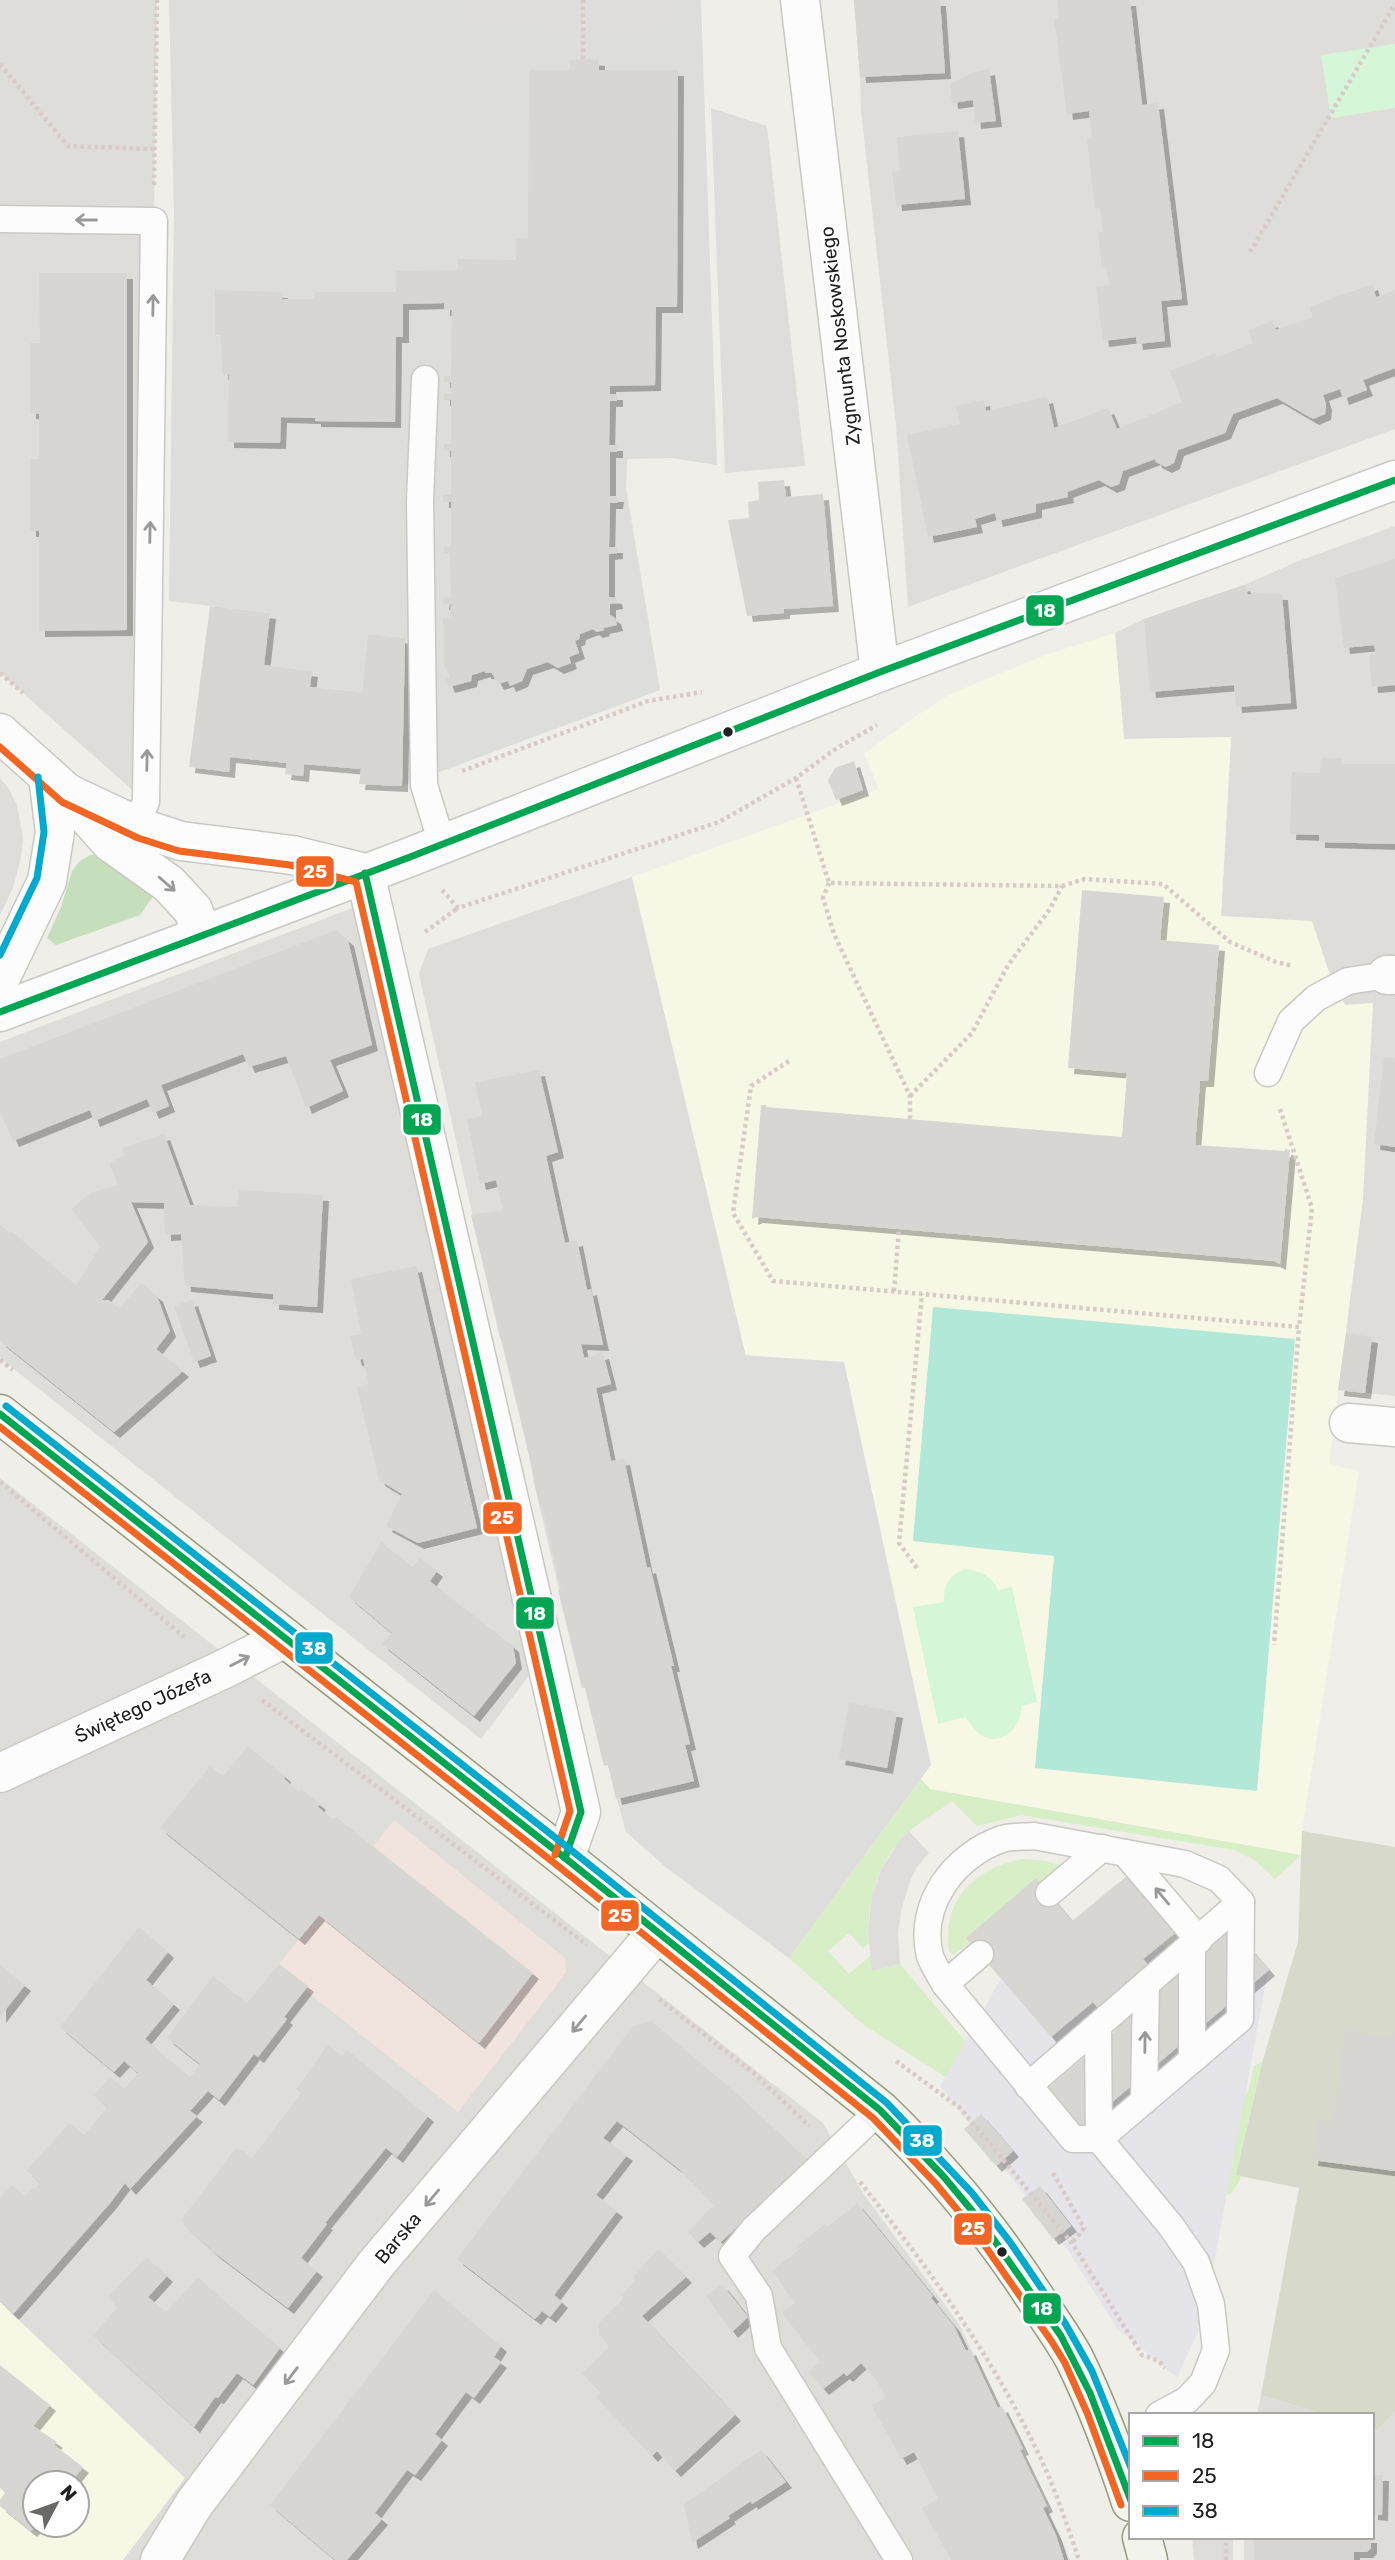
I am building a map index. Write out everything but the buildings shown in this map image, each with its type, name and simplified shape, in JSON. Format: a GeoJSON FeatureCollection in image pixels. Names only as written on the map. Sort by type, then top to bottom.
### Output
{"type":"FeatureCollection","features":[{"type":"Feature","properties":{"kind":"main road"},"geometry":{"type":"LineString","coordinates":[[0,1414],[565,1858],[880,2110],[930,2159],[1004,2250],[1121,2436],[1129,2489]]}},
{"type":"Feature","properties":{"kind":"main road"},"geometry":{"type":"LineString","coordinates":[[1143,2539],[1148,2560]]}},
{"type":"Feature","properties":{"kind":"street","name":"Zygmunta Noskowskiego"},"geometry":{"type":"LineString","coordinates":[[800,0],[880,672]]}},
{"type":"Feature","properties":{"kind":"street"},"geometry":{"type":"LineString","coordinates":[[0,1012],[442,844],[880,672],[1395,480]]}},
{"type":"Feature","properties":{"kind":"street"},"geometry":{"type":"LineString","coordinates":[[0,733],[58,784],[110,842],[126,836],[181,841],[292,855],[365,873]]}},
{"type":"Feature","properties":{"kind":"street"},"geometry":{"type":"LineString","coordinates":[[0,979],[47,881],[55,832],[58,784]]}},
{"type":"Feature","properties":{"kind":"street"},"geometry":{"type":"LineString","coordinates":[[126,836],[192,910],[202,934]]}},
{"type":"Feature","properties":{"kind":"street"},"geometry":{"type":"LineString","coordinates":[[365,873],[581,1812],[565,1858]]}},
{"type":"Feature","properties":{"kind":"street"},"geometry":{"type":"LineString","coordinates":[[1349,1423],[1395,1426]]}},
{"type":"Feature","properties":{"kind":"street","name":"Świętego Józefa"},"geometry":{"type":"LineString","coordinates":[[0,1773],[285,1638]]}},
{"type":"Feature","properties":{"kind":"street","name":"Barska"},"geometry":{"type":"LineString","coordinates":[[160,2560],[194,2504],[376,2264],[657,1932]]}},
{"type":"Feature","properties":{"kind":"lane"},"geometry":{"type":"LineString","coordinates":[[0,219],[154,221],[146,802],[126,836]]}},
{"type":"Feature","properties":{"kind":"lane"},"geometry":{"type":"LineString","coordinates":[[425,379],[420,501],[424,785],[442,844]]}},
{"type":"Feature","properties":{"kind":"lane"},"geometry":{"type":"LineString","coordinates":[[1268,1073],[1291,1021],[1316,998],[1348,981],[1391,975]]}},
{"type":"Feature","properties":{"kind":"lane"},"geometry":{"type":"LineString","coordinates":[[1034,1836],[1185,1864],[1219,1879],[1241,1902],[1240,2019],[1099,2140],[1073,2139],[945,1984],[930,1957],[927,1924],[935,1897],[952,1870],[976,1851],[1004,1838],[1034,1836]]}},
{"type":"Feature","properties":{"kind":"lane"},"geometry":{"type":"LineString","coordinates":[[1049,1893],[1113,1850]]}},
{"type":"Feature","properties":{"kind":"lane"},"geometry":{"type":"LineString","coordinates":[[1113,1850],[1195,1942],[1192,2060]]}},
{"type":"Feature","properties":{"kind":"lane"},"geometry":{"type":"LineString","coordinates":[[1028,2086],[1241,1902]]}},
{"type":"Feature","properties":{"kind":"lane"},"geometry":{"type":"LineString","coordinates":[[945,1984],[980,1954]]}},
{"type":"Feature","properties":{"kind":"lane"},"geometry":{"type":"LineString","coordinates":[[1144,2101],[1146,1984]]}},
{"type":"Feature","properties":{"kind":"lane"},"geometry":{"type":"LineString","coordinates":[[1098,2026],[1099,2140],[1171,2226],[1196,2262],[1211,2304],[1216,2350],[1203,2383],[1187,2400],[1163,2413]]}},
{"type":"Feature","properties":{"kind":"lane"},"geometry":{"type":"LineString","coordinates":[[880,2110],[754,2229],[732,2256],[758,2296],[768,2348],[899,2560]]}},
{"type":"Feature","properties":{"kind":"path"},"geometry":{"type":"LineString","coordinates":[[154,186],[157,0]]}},
{"type":"Feature","properties":{"kind":"path"},"geometry":{"type":"LineString","coordinates":[[583,0],[583,59]]}},
{"type":"Feature","properties":{"kind":"path"},"geometry":{"type":"LineString","coordinates":[[1250,252],[1395,4]]}},
{"type":"Feature","properties":{"kind":"path"},"geometry":{"type":"LineString","coordinates":[[0,64],[68,146],[155,149]]}},
{"type":"Feature","properties":{"kind":"path"},"geometry":{"type":"LineString","coordinates":[[424,785],[648,702],[708,691]]}},
{"type":"Feature","properties":{"kind":"path"},"geometry":{"type":"LineString","coordinates":[[796,778],[829,883],[823,898],[834,934],[910,1096],[910,1120]]}},
{"type":"Feature","properties":{"kind":"path"},"geometry":{"type":"LineString","coordinates":[[829,883],[1062,886],[1085,879],[1163,884],[1230,942],[1276,962],[1348,981]]}},
{"type":"Feature","properties":{"kind":"path"},"geometry":{"type":"LineString","coordinates":[[910,1096],[972,1033],[1008,965],[1050,909],[1062,886]]}},
{"type":"Feature","properties":{"kind":"path"},"geometry":{"type":"LineString","coordinates":[[419,941],[424,933],[458,908]]}},
{"type":"Feature","properties":{"kind":"path"},"geometry":{"type":"LineString","coordinates":[[789,1061],[751,1086],[733,1213],[773,1281],[1300,1327]]}},
{"type":"Feature","properties":{"kind":"path"},"geometry":{"type":"LineString","coordinates":[[1268,1073],[1312,1208],[1274,1645]]}},
{"type":"Feature","properties":{"kind":"path"},"geometry":{"type":"LineString","coordinates":[[894,1292],[898,1229]]}},
{"type":"Feature","properties":{"kind":"path"},"geometry":{"type":"LineString","coordinates":[[917,1568],[899,1543],[922,1294]]}},
{"type":"Feature","properties":{"kind":"path"},"geometry":{"type":"LineString","coordinates":[[0,1360],[22,1377]]}},
{"type":"Feature","properties":{"kind":"path"},"geometry":{"type":"LineString","coordinates":[[0,1482],[222,1670],[624,1972],[756,2075],[836,2152],[888,2218],[995,2371],[1040,2456],[1079,2560]]}},
{"type":"Feature","properties":{"kind":"path"},"geometry":{"type":"LineString","coordinates":[[893,2059],[960,2108],[1072,2243],[1142,2355],[1160,2361],[1187,2400]]}},
{"type":"Feature","properties":{"kind":"path"},"geometry":{"type":"LineString","coordinates":[[1226,2539],[1226,2560]]}},
{"type":"Feature","properties":{"kind":"shaded area"},"geometry":{"type":"Polygon","coordinates":[[[0,0],[157,0],[146,802],[0,673],[0,0]]]}},
{"type":"Feature","properties":{"kind":"shaded area"},"geometry":{"type":"Polygon","coordinates":[[[169,0],[701,0],[717,465],[671,458],[627,459],[626,488],[660,690],[402,786],[405,638],[368,634],[362,692],[310,687],[311,671],[264,665],[270,613],[169,601],[174,212],[169,0]]]}},
{"type":"Feature","properties":{"kind":"shaded area"},"geometry":{"type":"Polygon","coordinates":[[[457,0],[668,0],[669,28],[458,27],[457,0]]]}},
{"type":"Feature","properties":{"kind":"shaded area"},"geometry":{"type":"Polygon","coordinates":[[[854,0],[1395,0],[1395,429],[908,607],[896,425],[861,111],[854,0]]]}},
{"type":"Feature","properties":{"kind":"shaded area"},"geometry":{"type":"Polygon","coordinates":[[[1180,0],[1249,0],[1277,205],[1395,179],[1395,227],[1252,264],[1220,268],[1180,0]]]}},
{"type":"Feature","properties":{"kind":"shaded area"},"geometry":{"type":"Polygon","coordinates":[[[711,108],[767,126],[805,466],[725,473],[711,108]]]}},
{"type":"Feature","properties":{"kind":"shaded area"},"geometry":{"type":"Polygon","coordinates":[[[1395,526],[1395,1396],[1338,1390],[1346,1333],[1373,1003],[1345,1005],[1330,975],[1312,922],[1221,917],[1231,737],[1124,739],[1115,633],[1144,619],[1244,585],[1296,562],[1395,526]]]}},
{"type":"Feature","properties":{"kind":"shaded area"},"geometry":{"type":"Polygon","coordinates":[[[1115,633],[1124,739],[1231,737],[1221,916],[1312,921],[1330,975],[1345,1005],[1373,1003],[1363,1199],[1329,1464],[1359,1471],[1302,1831],[1301,1855],[929,1789],[921,1779],[931,1765],[844,1362],[746,1356],[632,877],[879,789],[864,754],[907,722],[948,695],[1048,654],[1115,633]]]}},
{"type":"Feature","properties":{"kind":"shaded area"},"geometry":{"type":"Polygon","coordinates":[[[0,778],[17,805],[23,838],[13,888],[0,915],[0,778]]]}},
{"type":"Feature","properties":{"kind":"shaded area"},"geometry":{"type":"Polygon","coordinates":[[[632,877],[746,1356],[500,1339],[419,974],[428,949],[632,877]]]}},
{"type":"Feature","properties":{"kind":"shaded area"},"geometry":{"type":"Polygon","coordinates":[[[355,907],[533,1670],[481,1739],[0,1358],[0,1042],[355,907]]]}},
{"type":"Feature","properties":{"kind":"shaded area"},"geometry":{"type":"Polygon","coordinates":[[[581,1344],[844,1362],[931,1765],[789,1958],[668,1869],[626,1832],[608,1765],[604,1766],[585,1688],[582,1688],[533,1479],[611,1461],[596,1388],[611,1384],[603,1354],[584,1358],[581,1344]]]}},
{"type":"Feature","properties":{"kind":"shaded area"},"geometry":{"type":"Polygon","coordinates":[[[0,1478],[823,2123],[863,2193],[959,2324],[1070,2560],[0,2560],[0,1478]]]}},
{"type":"Feature","properties":{"kind":"shaded area"},"geometry":{"type":"Polygon","coordinates":[[[394,1820],[565,1958],[566,1973],[458,2112],[305,1990],[307,1986],[279,1964],[394,1820]]]}},
{"type":"Feature","properties":{"kind":"shaded area"},"geometry":{"type":"Polygon","coordinates":[[[909,1831],[929,1853],[916,1868],[901,1911],[898,1933],[900,1964],[872,1971],[868,1932],[872,1896],[882,1868],[898,1842],[909,1831]]]}},
{"type":"Feature","properties":{"kind":"shaded area"},"geometry":{"type":"Polygon","coordinates":[[[1302,1831],[1395,1847],[1395,2412],[1378,2430],[1374,2429],[1374,2413],[1320,2413],[1261,2395],[1299,2188],[1229,2174],[1298,1942],[1302,1831]]]}},
{"type":"Feature","properties":{"kind":"shaded area"},"geometry":{"type":"Polygon","coordinates":[[[1037,1915],[1268,1971],[1204,2317],[1177,2378],[1117,2328],[1069,2252],[940,2086],[1037,1915]]]}},
{"type":"Feature","properties":{"kind":"shaded area"},"geometry":{"type":"Polygon","coordinates":[[[0,2302],[185,2478],[123,2560],[0,2560],[0,2302]]]}},
{"type":"Feature","properties":{"kind":"shaded area"},"geometry":{"type":"Polygon","coordinates":[[[1261,2395],[1320,2413],[1257,2413],[1261,2395]]]}},
{"type":"Feature","properties":{"kind":"shaded area"},"geometry":{"type":"Polygon","coordinates":[[[1395,2412],[1395,2560],[1244,2560],[1244,2539],[1374,2539],[1374,2429],[1378,2430],[1395,2412]]]}},
{"type":"Feature","properties":{"kind":"shaded area"},"geometry":{"type":"Polygon","coordinates":[[[1192,2539],[1233,2539],[1233,2560],[1194,2560],[1192,2539]]]}},
{"type":"Feature","properties":{"kind":"green space"},"geometry":{"type":"Polygon","coordinates":[[[1395,44],[1395,108],[1331,118],[1321,55],[1395,44]]]}},
{"type":"Feature","properties":{"kind":"green space"},"geometry":{"type":"Polygon","coordinates":[[[90,855],[101,855],[154,895],[140,915],[56,945],[47,938],[61,907],[72,871],[80,861],[90,855]]]}},
{"type":"Feature","properties":{"kind":"green space"},"geometry":{"type":"Polygon","coordinates":[[[933,1307],[1295,1339],[1257,1791],[1035,1768],[1054,1556],[913,1541],[933,1307]]]}},
{"type":"Feature","properties":{"kind":"green space"},"geometry":{"type":"Polygon","coordinates":[[[964,1569],[985,1575],[998,1590],[1012,1587],[1037,1702],[1021,1706],[1015,1726],[999,1738],[982,1736],[966,1717],[938,1724],[913,1607],[944,1602],[948,1582],[964,1569]]]}},
{"type":"Feature","properties":{"kind":"green space"},"geometry":{"type":"Polygon","coordinates":[[[921,1779],[930,1789],[1301,1855],[1275,1879],[1256,1861],[1234,1850],[1021,1815],[977,1826],[952,1801],[907,1833],[889,1856],[876,1884],[869,1914],[869,1943],[863,1948],[849,1933],[828,1951],[849,1974],[871,1955],[872,1971],[900,1964],[1024,2111],[960,2086],[865,2026],[789,1958],[921,1779]]]}},
{"type":"Feature","properties":{"kind":"green space"},"geometry":{"type":"Polygon","coordinates":[[[1023,1859],[1060,1865],[1058,1873],[1043,1886],[1036,1879],[970,1943],[953,1955],[949,1951],[948,1933],[951,1916],[965,1889],[990,1870],[1023,1859]]]}},
{"type":"Feature","properties":{"kind":"green space"},"geometry":{"type":"Polygon","coordinates":[[[1263,2061],[1236,2175],[1241,2176],[1232,2192],[1217,2199],[1221,2116],[1248,2092],[1254,2066],[1263,2061]]]}},
{"type":"Feature","properties":{"kind":"transit line","name":"18"},"geometry":{"type":"LineString","coordinates":[[0,1012],[410,857],[880,672],[1395,480]]}},
{"type":"Feature","properties":{"kind":"transit line","name":"25"},"geometry":{"type":"LineString","coordinates":[[0,747],[62,802],[138,838],[179,851],[290,865],[356,882],[570,1811],[555,1855]]}},
{"type":"Feature","properties":{"kind":"transit line","name":"38"},"geometry":{"type":"LineString","coordinates":[[0,955],[37,878],[44,832],[38,777]]}},
{"type":"Feature","properties":{"kind":"transit line","name":"18"},"geometry":{"type":"LineString","coordinates":[[365,873],[581,1812],[565,1858]]}},
{"type":"Feature","properties":{"kind":"transit line","name":"38"},"geometry":{"type":"LineString","coordinates":[[6,1406],[571,1850],[887,2103],[972,2193],[1010,2242],[1065,2323],[1092,2371],[1129,2463]]}},
{"type":"Feature","properties":{"kind":"transit line","name":"18"},"geometry":{"type":"LineString","coordinates":[[0,1414],[565,1858],[880,2110],[944,2177],[983,2224],[1061,2336],[1090,2393],[1129,2496]]}},
{"type":"Feature","properties":{"kind":"transit line","name":"25"},"geometry":{"type":"LineString","coordinates":[[0,1427],[873,2118],[936,2184],[974,2230],[1052,2342],[1065,2363],[1088,2415],[1121,2505]]}}]}
